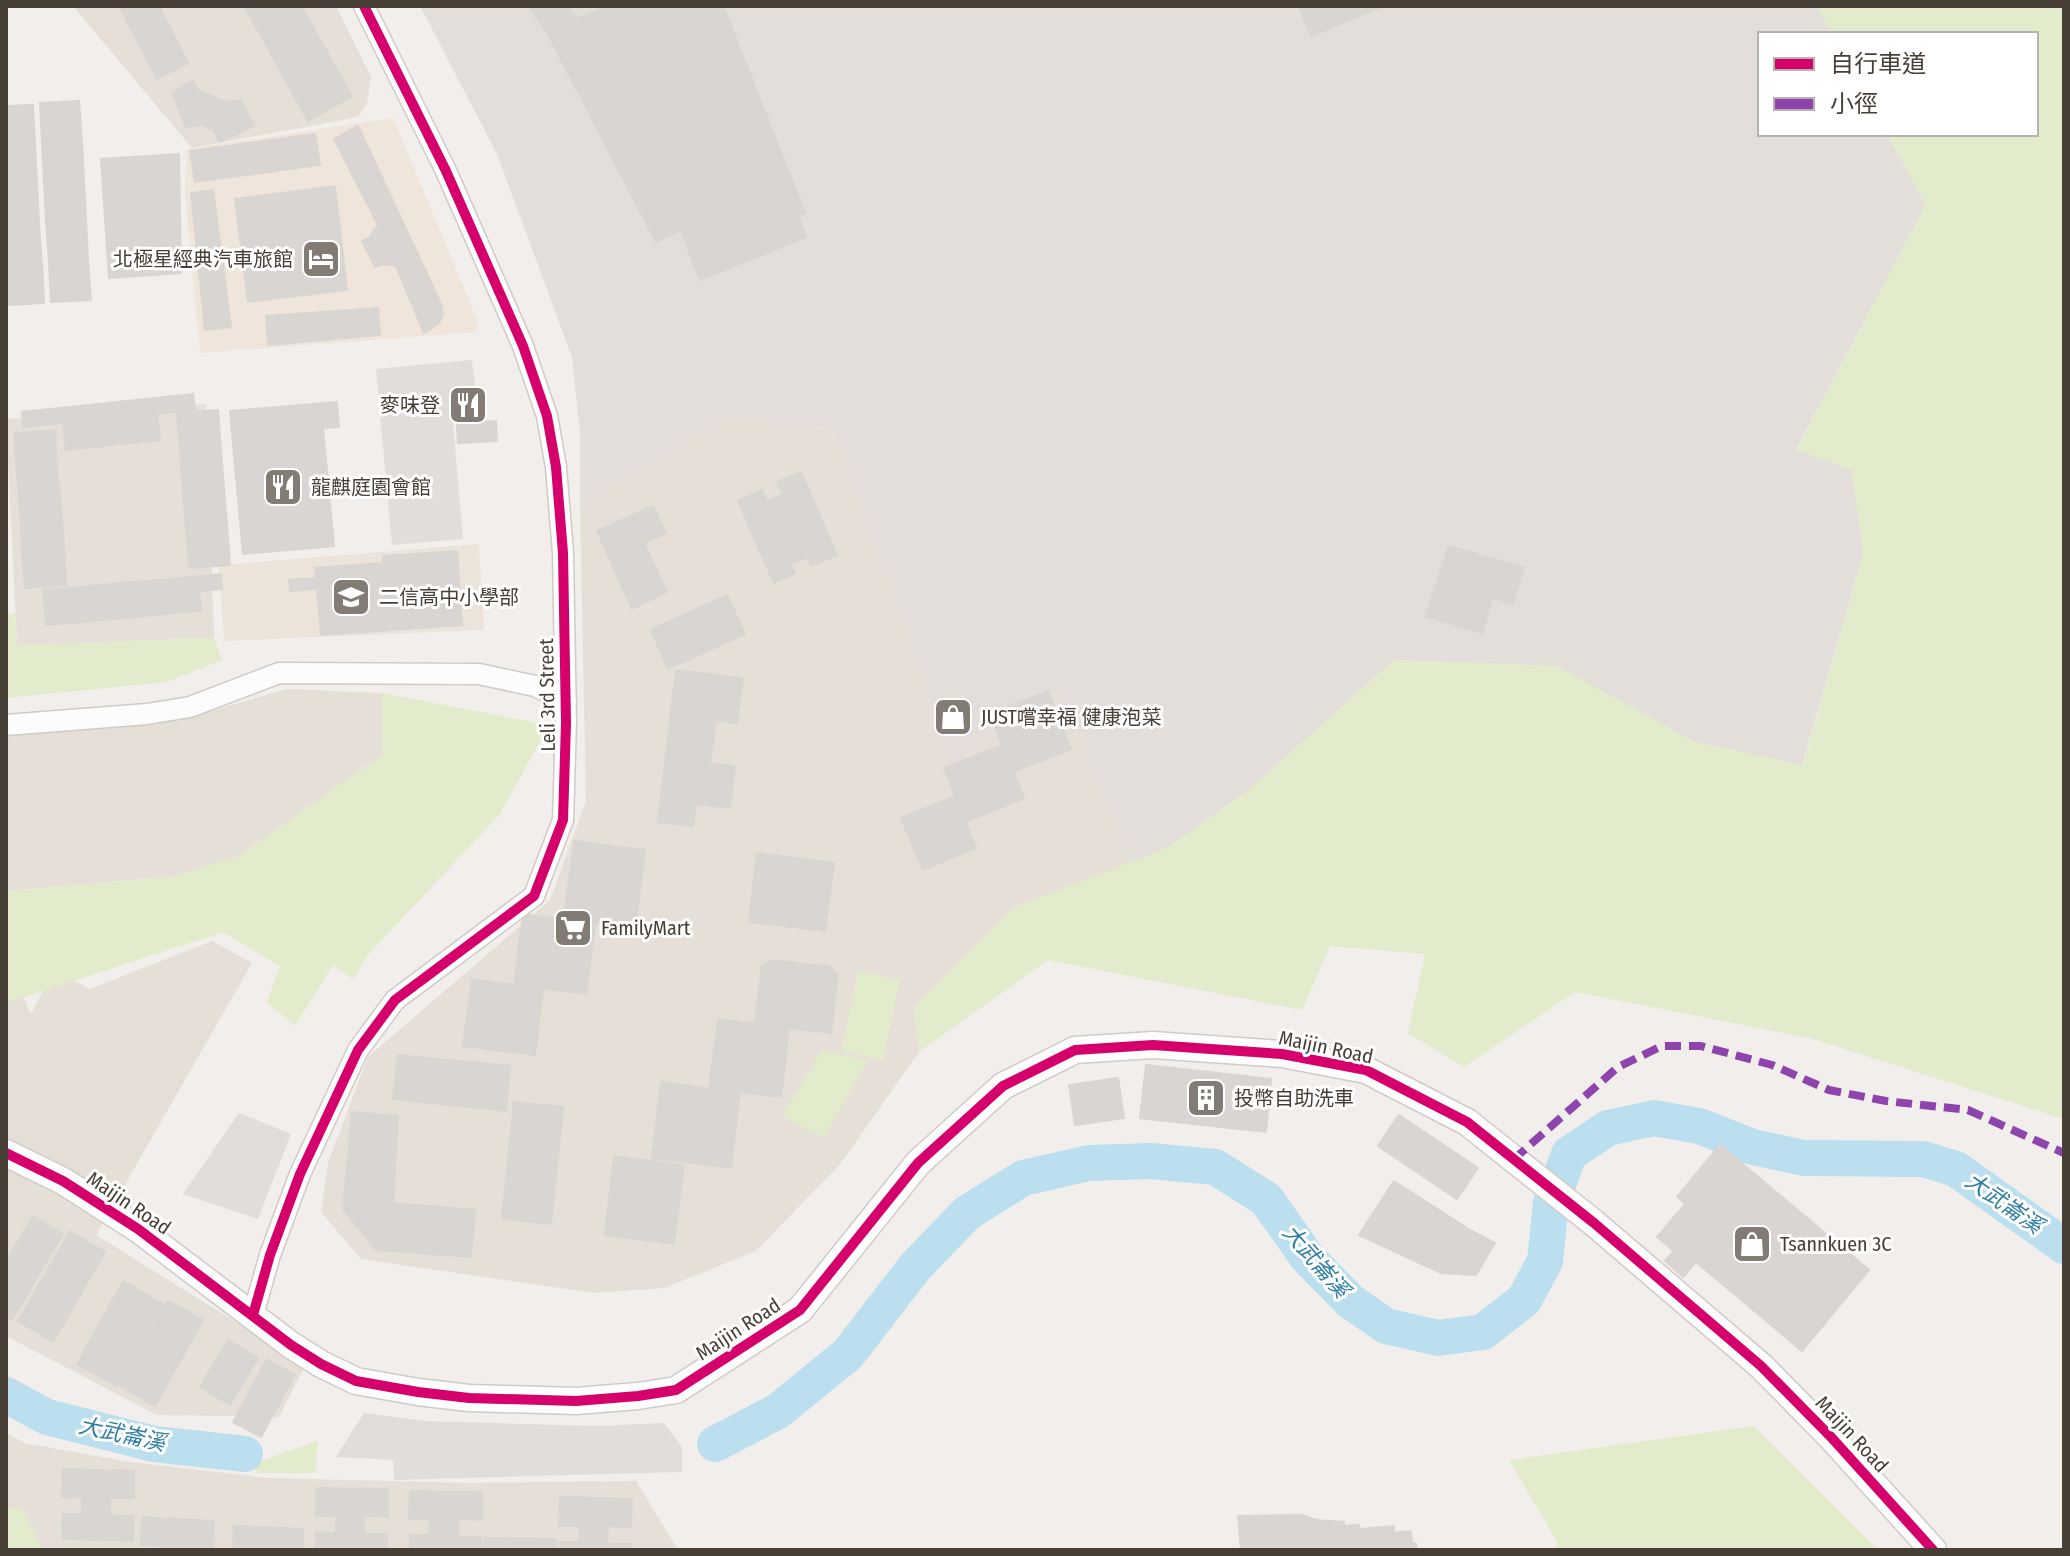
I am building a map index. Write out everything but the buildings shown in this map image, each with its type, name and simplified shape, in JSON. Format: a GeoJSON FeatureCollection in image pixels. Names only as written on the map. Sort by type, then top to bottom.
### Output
{"type":"FeatureCollection","features":[{"type":"Feature","properties":{"kind":"street","name":"Leli 3rd Street"},"geometry":{"type":"LineString","coordinates":[[253,1315],[270,1255],[300,1174],[358,1050],[395,1000],[534,896],[563,820],[566,701],[563,553],[556,467],[547,416],[523,346],[446,171],[364,6]]}},
{"type":"Feature","properties":{"kind":"street","name":"Leli 3rd Street"},"geometry":{"type":"LineString","coordinates":[[6,725],[147,714],[190,707],[279,673],[479,674],[535,686],[566,701]]}},
{"type":"Feature","properties":{"kind":"street","name":"Maijin Road"},"geometry":{"type":"LineString","coordinates":[[6,1153],[63,1181],[138,1229],[321,1364],[356,1381],[469,1398],[576,1401],[676,1390],[800,1310],[918,1163],[1003,1086],[1075,1050],[1153,1045],[1282,1054],[1366,1070],[1467,1122],[1594,1223],[1761,1366],[1831,1437],[1933,1550]]}},
{"type":"Feature","properties":{"kind":"shaded area"},"geometry":{"type":"Polygon","coordinates":[[[73,6],[336,6],[371,77],[367,104],[358,117],[192,148],[73,6]]]}},
{"type":"Feature","properties":{"kind":"shaded area"},"geometry":{"type":"Polygon","coordinates":[[[420,6],[1816,6],[1831,32],[1758,32],[1758,136],[1888,136],[1926,205],[1796,449],[1852,470],[1863,554],[1802,765],[1695,742],[1556,666],[1394,660],[1250,789],[1167,848],[1131,863],[1058,690],[952,764],[833,427],[724,422],[580,505],[580,434],[572,357],[497,154],[420,6]]]}},
{"type":"Feature","properties":{"kind":"shaded area","name":"北極星經典汽車旅館"},"geometry":{"type":"Polygon","coordinates":[[[393,118],[478,322],[476,332],[200,353],[185,195],[187,149],[393,118]]]}},
{"type":"Feature","properties":{"kind":"shaded area"},"geometry":{"type":"Polygon","coordinates":[[[472,360],[475,386],[450,388],[463,539],[392,545],[376,369],[472,360]]]}},
{"type":"Feature","properties":{"kind":"shaded area"},"geometry":{"type":"Polygon","coordinates":[[[206,404],[214,638],[17,645],[6,419],[206,404]]]}},
{"type":"Feature","properties":{"kind":"shaded area"},"geometry":{"type":"Polygon","coordinates":[[[724,422],[833,427],[952,763],[1058,690],[1131,863],[1015,907],[914,1008],[919,1052],[841,1163],[756,1251],[664,1288],[594,1293],[361,1259],[321,1212],[328,1163],[368,1057],[550,900],[586,801],[580,505],[724,422]]]}},
{"type":"Feature","properties":{"kind":"shaded area","name":"二信高中小學部"},"geometry":{"type":"Polygon","coordinates":[[[479,544],[484,630],[224,641],[219,565],[479,544]]]}},
{"type":"Feature","properties":{"kind":"shaded area"},"geometry":{"type":"Polygon","coordinates":[[[287,689],[382,693],[383,754],[239,856],[175,876],[6,891],[6,734],[180,720],[287,689]]]}},
{"type":"Feature","properties":{"kind":"shaded area"},"geometry":{"type":"Polygon","coordinates":[[[212,941],[252,963],[96,1235],[305,1365],[279,1417],[157,1415],[6,1336],[6,996],[20,991],[31,1014],[54,970],[90,989],[212,941]]]}},
{"type":"Feature","properties":{"kind":"shaded area"},"geometry":{"type":"Polygon","coordinates":[[[239,1113],[291,1134],[258,1219],[183,1194],[239,1113]]]}},
{"type":"Feature","properties":{"kind":"shaded area"},"geometry":{"type":"Polygon","coordinates":[[[364,1413],[426,1421],[597,1426],[664,1423],[682,1447],[682,1472],[394,1480],[393,1460],[336,1457],[364,1413]]]}},
{"type":"Feature","properties":{"kind":"shaded area"},"geometry":{"type":"Polygon","coordinates":[[[6,1432],[24,1443],[130,1462],[268,1478],[471,1483],[636,1481],[678,1550],[19,1550],[6,1507],[6,1432]]]}},
{"type":"Feature","properties":{"kind":"green space"},"geometry":{"type":"Polygon","coordinates":[[[1816,6],[2064,6],[2064,1119],[1810,1038],[1575,992],[1464,1067],[1408,1033],[1425,954],[1330,946],[1302,1010],[1048,960],[919,1052],[914,1008],[1015,907],[1167,848],[1250,789],[1394,660],[1557,666],[1695,742],[1803,765],[1863,554],[1852,470],[1796,450],[1926,205],[1888,136],[2038,136],[2038,32],[1831,32],[1816,6]]]}},
{"type":"Feature","properties":{"kind":"green space"},"geometry":{"type":"Polygon","coordinates":[[[6,603],[7,614],[15,614],[17,645],[214,638],[222,660],[167,682],[6,698],[6,603]]]}},
{"type":"Feature","properties":{"kind":"green space"},"geometry":{"type":"Polygon","coordinates":[[[382,693],[549,725],[500,814],[368,955],[353,979],[333,965],[295,1026],[267,1002],[280,966],[223,932],[6,1003],[6,891],[175,876],[239,856],[383,754],[382,693]]]}},
{"type":"Feature","properties":{"kind":"green space"},"geometry":{"type":"Polygon","coordinates":[[[858,971],[900,980],[883,1060],[841,1051],[858,971]]]}},
{"type":"Feature","properties":{"kind":"green space"},"geometry":{"type":"Polygon","coordinates":[[[823,1050],[868,1060],[824,1138],[781,1116],[823,1050]]]}},
{"type":"Feature","properties":{"kind":"green space"},"geometry":{"type":"Polygon","coordinates":[[[1753,1426],[1878,1550],[1556,1550],[1557,1541],[1509,1460],[1753,1426]]]}},
{"type":"Feature","properties":{"kind":"green space"},"geometry":{"type":"Polygon","coordinates":[[[318,1441],[315,1473],[255,1473],[255,1463],[318,1441]]]}},
{"type":"Feature","properties":{"kind":"green space"},"geometry":{"type":"Polygon","coordinates":[[[6,1507],[23,1510],[43,1550],[6,1550],[6,1507]]]}},
{"type":"Feature","properties":{"kind":"waterway","name":"大武崙溪"},"geometry":{"type":"LineString","coordinates":[[715,1444],[778,1411],[848,1354],[915,1267],[967,1213],[1023,1178],[1089,1163],[1151,1161],[1215,1167],[1266,1199],[1307,1257],[1350,1301],[1386,1326],[1438,1338],[1483,1332],[1524,1300],[1545,1261],[1551,1203],[1569,1154],[1608,1128],[1654,1118],[1699,1126],[1753,1147],[1804,1158],[1923,1159],[1956,1169],[2064,1246]]}},
{"type":"Feature","properties":{"kind":"waterway","name":"大武崙溪"},"geometry":{"type":"LineString","coordinates":[[6,1395],[47,1417],[154,1444],[245,1454]]}},
{"type":"Feature","properties":{"kind":"marked path"},"geometry":{"type":"LineString","coordinates":[[1513,1160],[1618,1067],[1662,1046],[1701,1046],[1772,1065],[1829,1090],[1886,1101],[1968,1110],[2064,1153]]}},
{"type":"Feature","properties":{"kind":"cycle path"},"geometry":{"type":"LineString","coordinates":[[253,1315],[270,1255],[300,1174],[358,1050],[395,1000],[534,896],[563,820],[566,723],[563,553],[556,467],[547,416],[523,346],[446,171],[364,6]]}},
{"type":"Feature","properties":{"kind":"cycle path"},"geometry":{"type":"LineString","coordinates":[[6,1153],[63,1181],[138,1229],[291,1345],[356,1381],[469,1398],[576,1401],[676,1390],[800,1310],[918,1163],[1003,1086],[1075,1050],[1153,1045],[1282,1054],[1366,1070],[1467,1122],[1594,1223],[1761,1366],[1831,1437],[1933,1550]]}},
{"type":"Feature","properties":{"kind":"place","name":"北極星經典汽車旅館"},"geometry":{"type":"Point","coordinates":[321,259]}},
{"type":"Feature","properties":{"kind":"place","name":"麥味登"},"geometry":{"type":"Point","coordinates":[468,405]}},
{"type":"Feature","properties":{"kind":"place","name":"龍麒庭園會館"},"geometry":{"type":"Point","coordinates":[283,487]}},
{"type":"Feature","properties":{"kind":"place","name":"二信高中小學部"},"geometry":{"type":"Point","coordinates":[351,597]}},
{"type":"Feature","properties":{"kind":"place","name":"JUST嚐幸福 健康泡菜"},"geometry":{"type":"Point","coordinates":[953,717]}},
{"type":"Feature","properties":{"kind":"place","name":"FamilyMart"},"geometry":{"type":"Point","coordinates":[573,928]}},
{"type":"Feature","properties":{"kind":"place","name":"投幣自助洗車"},"geometry":{"type":"Point","coordinates":[1206,1098]}},
{"type":"Feature","properties":{"kind":"place","name":"Tsannkuen 3C"},"geometry":{"type":"Point","coordinates":[1752,1244]}}]}
